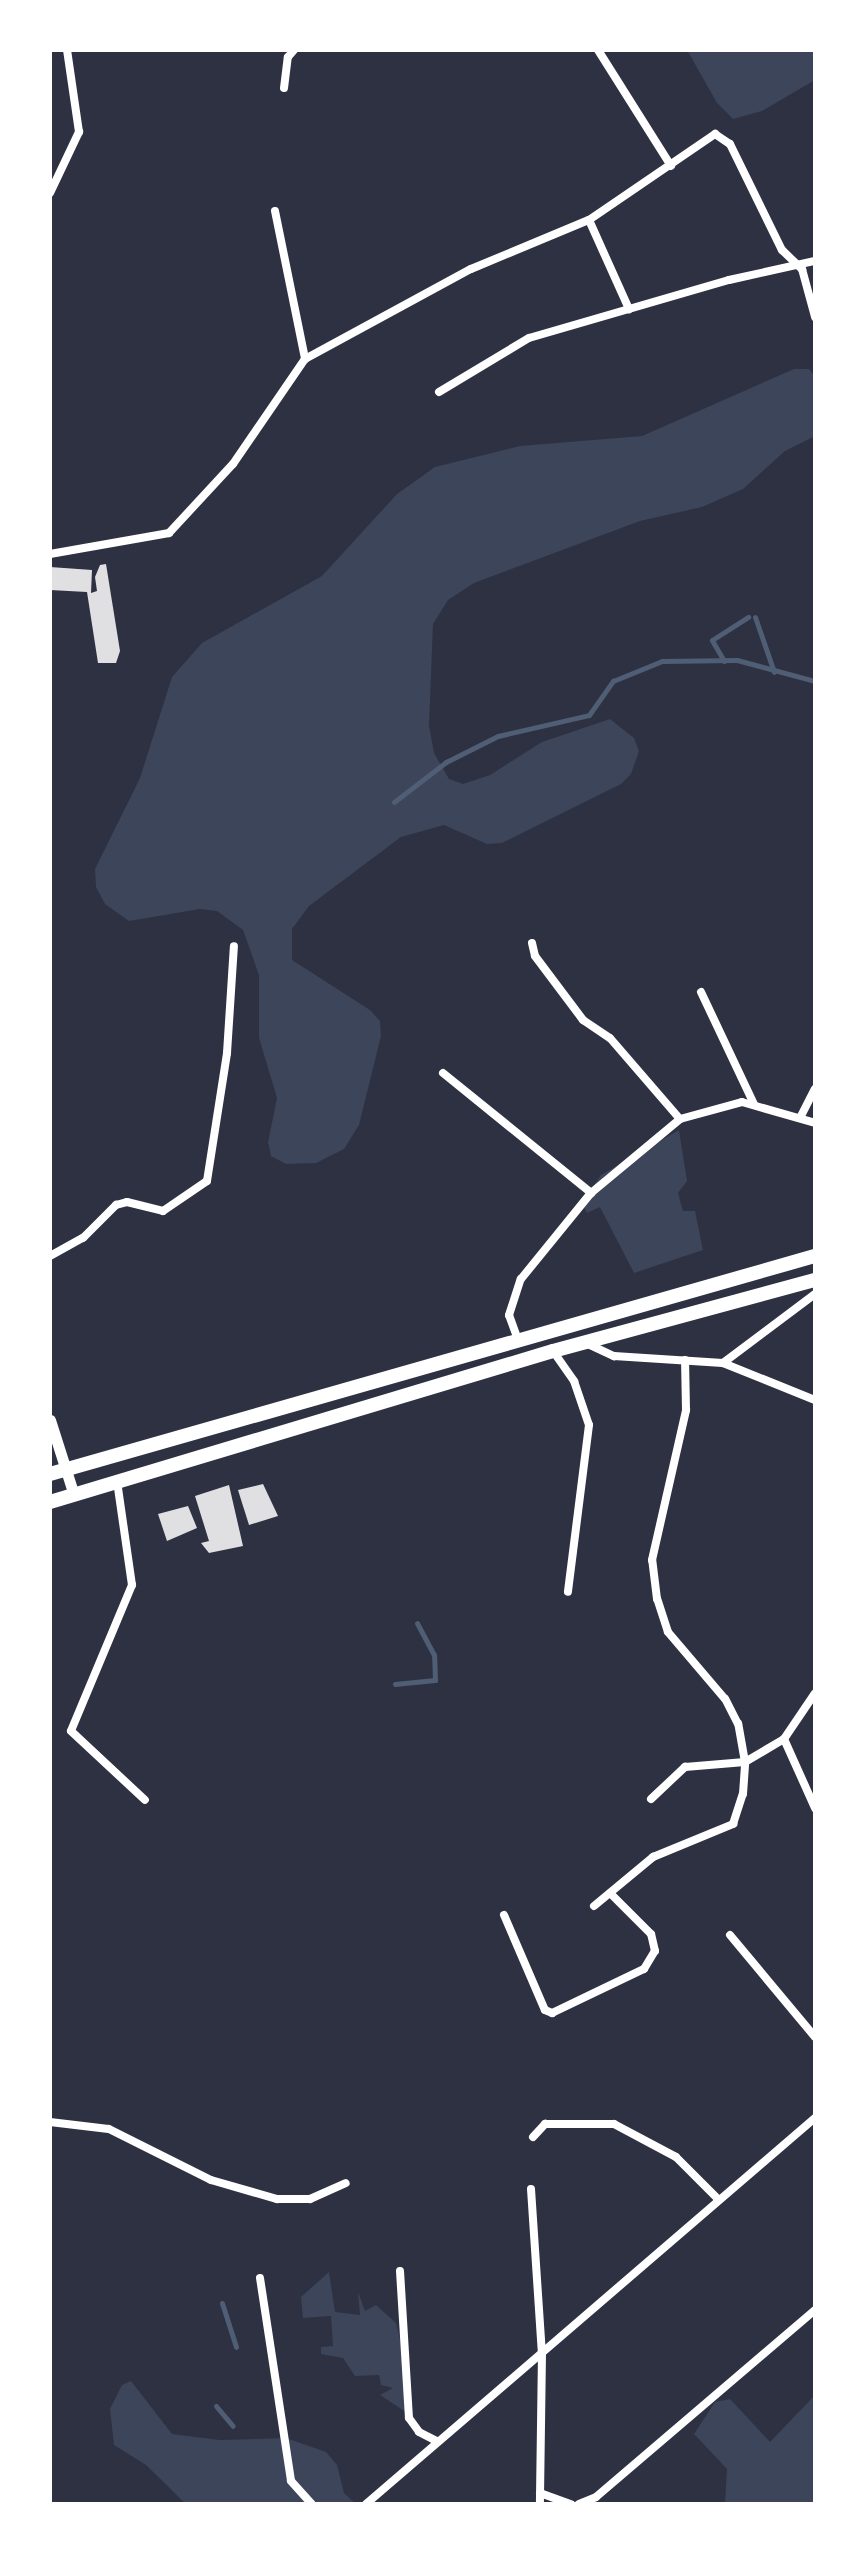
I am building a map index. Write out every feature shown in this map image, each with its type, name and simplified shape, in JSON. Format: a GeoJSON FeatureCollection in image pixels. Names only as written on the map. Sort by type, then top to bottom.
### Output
{"type":"FeatureCollection","features":[{"type":"Feature","properties":{"kind":"highway"},"geometry":{"type":"LineString","coordinates":[[50,1474],[517,1337],[815,1256]]}},
{"type":"Feature","properties":{"kind":"highway"},"geometry":{"type":"LineString","coordinates":[[50,1502],[73,1492],[553,1351],[815,1280]]}},
{"type":"Feature","properties":{"kind":"main road"},"geometry":{"type":"LineString","coordinates":[[50,1420],[73,1492]]}},
{"type":"Feature","properties":{"kind":"street"},"geometry":{"type":"LineString","coordinates":[[284,88],[288,57],[294,50]]}},
{"type":"Feature","properties":{"kind":"street"},"geometry":{"type":"LineString","coordinates":[[598,50],[671,166]]}},
{"type":"Feature","properties":{"kind":"street"},"geometry":{"type":"LineString","coordinates":[[50,193],[79,132],[70,52]]}},
{"type":"Feature","properties":{"kind":"street"},"geometry":{"type":"LineString","coordinates":[[50,554],[94,550],[179,526],[252,439],[305,359],[471,269],[589,220],[671,166],[708,137],[724,137],[782,250],[796,263],[815,317]]}},
{"type":"Feature","properties":{"kind":"street"},"geometry":{"type":"LineString","coordinates":[[275,211],[305,359]]}},
{"type":"Feature","properties":{"kind":"street"},"geometry":{"type":"LineString","coordinates":[[589,220],[629,309]]}},
{"type":"Feature","properties":{"kind":"street"},"geometry":{"type":"LineString","coordinates":[[439,392],[529,338],[796,263],[815,261]]}},
{"type":"Feature","properties":{"kind":"street"},"geometry":{"type":"LineString","coordinates":[[532,943],[535,956],[583,1020],[610,1038],[680,1119]]}},
{"type":"Feature","properties":{"kind":"street"},"geometry":{"type":"LineString","coordinates":[[50,1256],[83,1238],[116,1205],[127,1202],[163,1211],[207,1181],[227,1053],[234,946]]}},
{"type":"Feature","properties":{"kind":"street"},"geometry":{"type":"LineString","coordinates":[[701,992],[754,1104]]}},
{"type":"Feature","properties":{"kind":"street"},"geometry":{"type":"LineString","coordinates":[[443,1073],[591,1193]]}},
{"type":"Feature","properties":{"kind":"street"},"geometry":{"type":"LineString","coordinates":[[801,1116],[815,1089]]}},
{"type":"Feature","properties":{"kind":"street"},"geometry":{"type":"LineString","coordinates":[[517,1337],[509,1315],[521,1279],[591,1193],[680,1119],[727,1104],[754,1104],[801,1116],[815,1123]]}},
{"type":"Feature","properties":{"kind":"street"},"geometry":{"type":"LineString","coordinates":[[723,1363],[815,1294]]}},
{"type":"Feature","properties":{"kind":"street"},"geometry":{"type":"LineString","coordinates":[[588,1344],[614,1356],[723,1363],[815,1400]]}},
{"type":"Feature","properties":{"kind":"street"},"geometry":{"type":"LineString","coordinates":[[553,1351],[571,1375],[589,1425],[568,1592]]}},
{"type":"Feature","properties":{"kind":"street"},"geometry":{"type":"LineString","coordinates":[[594,1906],[653,1857],[733,1824],[743,1794],[745,1762],[738,1724],[725,1699],[668,1632],[657,1599],[652,1560],[686,1410],[685,1360]]}},
{"type":"Feature","properties":{"kind":"street"},"geometry":{"type":"LineString","coordinates":[[117,1481],[132,1585],[71,1731],[145,1800]]}},
{"type":"Feature","properties":{"kind":"street"},"geometry":{"type":"LineString","coordinates":[[651,1799],[685,1767],[745,1762],[784,1739],[815,1693]]}},
{"type":"Feature","properties":{"kind":"street"},"geometry":{"type":"LineString","coordinates":[[784,1739],[815,1808]]}},
{"type":"Feature","properties":{"kind":"street"},"geometry":{"type":"LineString","coordinates":[[504,1915],[545,2010],[552,2013],[644,1969],[655,1951],[651,1934],[610,1893]]}},
{"type":"Feature","properties":{"kind":"street"},"geometry":{"type":"LineString","coordinates":[[730,1935],[815,2037]]}},
{"type":"Feature","properties":{"kind":"street"},"geometry":{"type":"LineString","coordinates":[[366,2504],[815,2118]]}},
{"type":"Feature","properties":{"kind":"street"},"geometry":{"type":"LineString","coordinates":[[50,2122],[109,2129],[211,2180],[277,2199],[310,2199],[346,2183]]}},
{"type":"Feature","properties":{"kind":"street"},"geometry":{"type":"LineString","coordinates":[[533,2137],[545,2124],[614,2124],[676,2157],[718,2199]]}},
{"type":"Feature","properties":{"kind":"street"},"geometry":{"type":"LineString","coordinates":[[531,2189],[542,2353],[540,2504]]}},
{"type":"Feature","properties":{"kind":"street"},"geometry":{"type":"LineString","coordinates":[[400,2271],[409,2418],[419,2432],[437,2441]]}},
{"type":"Feature","properties":{"kind":"street"},"geometry":{"type":"LineString","coordinates":[[260,2278],[291,2481],[312,2504]]}},
{"type":"Feature","properties":{"kind":"street"},"geometry":{"type":"LineString","coordinates":[[579,2504],[596,2497],[815,2310]]}},
{"type":"Feature","properties":{"kind":"street"},"geometry":{"type":"LineString","coordinates":[[540,2493],[571,2504]]}},
{"type":"Feature","properties":{"kind":"shaded area"},"geometry":{"type":"Polygon","coordinates":[[[687,50],[815,50],[815,80],[762,111],[733,119],[717,103],[687,50]]]}},
{"type":"Feature","properties":{"kind":"shaded area"},"geometry":{"type":"Polygon","coordinates":[[[794,369],[809,369],[815,377],[815,436],[785,451],[743,489],[702,507],[640,521],[474,583],[448,600],[433,624],[429,725],[434,753],[449,779],[463,784],[490,775],[542,742],[610,719],[634,738],[639,751],[631,774],[621,784],[502,843],[487,844],[444,825],[401,837],[309,906],[292,929],[292,960],[370,1010],[380,1021],[381,1036],[359,1125],[344,1149],[316,1163],[286,1164],[271,1156],[268,1142],[277,1098],[259,1038],[259,975],[243,930],[217,911],[200,909],[129,921],[105,904],[96,887],[95,869],[140,778],[172,677],[202,643],[322,576],[397,494],[435,467],[520,446],[642,436],[794,369]]]}},
{"type":"Feature","properties":{"kind":"shaded area"},"geometry":{"type":"Polygon","coordinates":[[[679,1130],[687,1181],[678,1193],[683,1211],[695,1211],[703,1250],[634,1273],[600,1207],[587,1213],[582,1203],[601,1175],[679,1130]]]}},
{"type":"Feature","properties":{"kind":"shaded area"},"geometry":{"type":"Polygon","coordinates":[[[329,2272],[335,2312],[360,2315],[358,2292],[365,2311],[376,2305],[396,2323],[405,2359],[409,2414],[380,2395],[393,2388],[381,2385],[379,2375],[355,2376],[343,2358],[321,2354],[321,2347],[333,2346],[331,2316],[303,2318],[301,2297],[329,2272]]]}},
{"type":"Feature","properties":{"kind":"shaded area"},"geometry":{"type":"Polygon","coordinates":[[[131,2381],[172,2434],[220,2440],[286,2438],[326,2452],[337,2465],[344,2493],[356,2504],[186,2504],[146,2465],[114,2445],[110,2409],[122,2385],[131,2381]]]}},
{"type":"Feature","properties":{"kind":"shaded area"},"geometry":{"type":"Polygon","coordinates":[[[815,2395],[815,2504],[725,2504],[727,2469],[694,2434],[715,2402],[730,2399],[770,2442],[815,2395]]]}},
{"type":"Feature","properties":{"kind":"building"},"geometry":{"type":"Polygon","coordinates":[[[106,564],[120,651],[116,663],[98,663],[87,592],[50,590],[50,567],[92,570],[91,593],[97,591],[95,577],[100,565],[106,564]]]}},
{"type":"Feature","properties":{"kind":"building"},"geometry":{"type":"Polygon","coordinates":[[[263,1484],[278,1516],[249,1525],[238,1490],[263,1484]]]}},
{"type":"Feature","properties":{"kind":"building"},"geometry":{"type":"Polygon","coordinates":[[[229,1485],[243,1546],[209,1553],[201,1543],[209,1541],[195,1496],[229,1485]]]}},
{"type":"Feature","properties":{"kind":"building"},"geometry":{"type":"Polygon","coordinates":[[[188,1506],[197,1528],[167,1541],[158,1514],[188,1506]]]}},
{"type":"Feature","properties":{"kind":"waterway"},"geometry":{"type":"LineString","coordinates":[[724,661],[712,640],[748,617]]}},
{"type":"Feature","properties":{"kind":"waterway"},"geometry":{"type":"LineString","coordinates":[[755,617],[774,672]]}},
{"type":"Feature","properties":{"kind":"waterway"},"geometry":{"type":"LineString","coordinates":[[394,802],[446,762],[498,736],[589,715],[613,681],[662,661],[737,660],[815,681]]}},
{"type":"Feature","properties":{"kind":"waterway"},"geometry":{"type":"LineString","coordinates":[[395,1684],[435,1680],[434,1655],[417,1623]]}},
{"type":"Feature","properties":{"kind":"waterway"},"geometry":{"type":"LineString","coordinates":[[222,2303],[236,2347]]}},
{"type":"Feature","properties":{"kind":"waterway"},"geometry":{"type":"LineString","coordinates":[[216,2406],[233,2426]]}}]}
